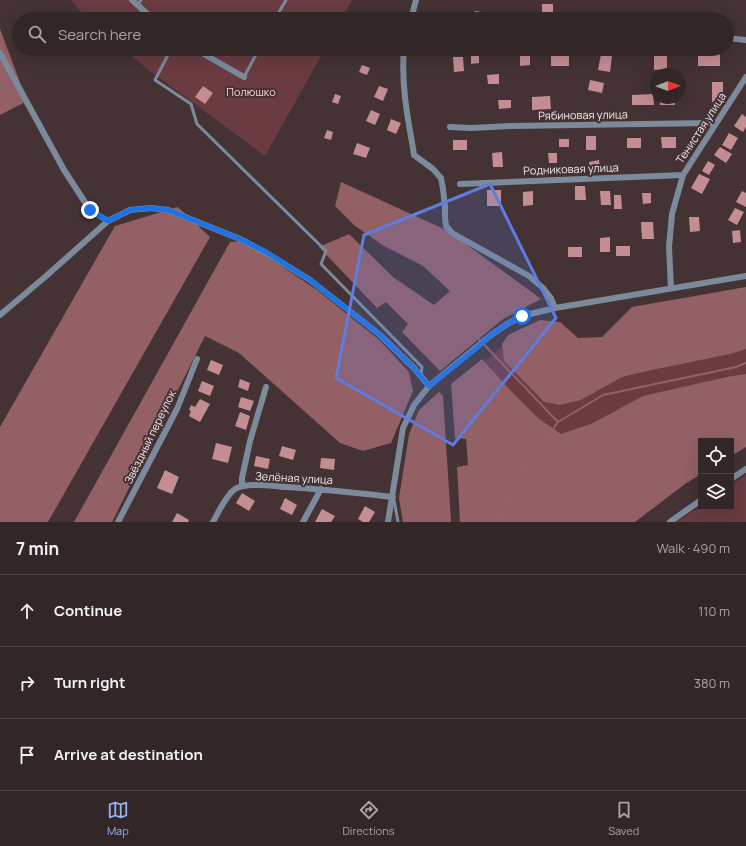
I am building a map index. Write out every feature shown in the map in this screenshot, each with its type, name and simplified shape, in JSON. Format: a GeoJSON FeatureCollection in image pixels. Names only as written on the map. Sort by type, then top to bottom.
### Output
{"type":"FeatureCollection","features":[{"type":"Feature","properties":{"kind":"street"},"geometry":{"type":"LineString","coordinates":[[132,0],[139,3],[147,12]]}},
{"type":"Feature","properties":{"kind":"street"},"geometry":{"type":"LineString","coordinates":[[413,12],[416,0]]}},
{"type":"Feature","properties":{"kind":"street"},"geometry":{"type":"LineString","coordinates":[[734,39],[746,40]]}},
{"type":"Feature","properties":{"kind":"street"},"geometry":{"type":"LineString","coordinates":[[0,53],[64,170],[90,210],[108,221]]}},
{"type":"Feature","properties":{"kind":"street"},"geometry":{"type":"LineString","coordinates":[[207,56],[244,77]]}},
{"type":"Feature","properties":{"kind":"street"},"geometry":{"type":"LineString","coordinates":[[403,56],[405,98],[412,148],[414,155],[433,169],[440,178],[443,189],[445,207],[444,218],[446,226],[452,233],[529,276],[543,288],[555,308]]}},
{"type":"Feature","properties":{"kind":"street","name":"Тенистая улица"},"geometry":{"type":"LineString","coordinates":[[671,288],[669,247],[672,214],[683,175],[746,77]]}},
{"type":"Feature","properties":{"kind":"street","name":"Рябиновая улица"},"geometry":{"type":"LineString","coordinates":[[450,127],[471,128],[708,122],[715,124]]}},
{"type":"Feature","properties":{"kind":"street","name":"Родниковая улица"},"geometry":{"type":"LineString","coordinates":[[460,184],[683,175]]}},
{"type":"Feature","properties":{"kind":"street"},"geometry":{"type":"LineString","coordinates":[[0,315],[108,221],[130,210],[151,208],[168,210],[240,239],[266,252],[310,280],[379,334],[414,368],[429,386]]}},
{"type":"Feature","properties":{"kind":"street"},"geometry":{"type":"LineString","coordinates":[[388,522],[403,428],[414,405],[429,386],[491,335],[507,324],[522,316],[555,308],[746,276]]}},
{"type":"Feature","properties":{"kind":"street","name":"Звёздный переулок"},"geometry":{"type":"LineString","coordinates":[[118,522],[177,409],[196,359]]}},
{"type":"Feature","properties":{"kind":"street"},"geometry":{"type":"LineString","coordinates":[[242,486],[242,478],[250,441],[266,386]]}},
{"type":"Feature","properties":{"kind":"street"},"geometry":{"type":"LineString","coordinates":[[734,478],[746,469]]}},
{"type":"Feature","properties":{"kind":"street","name":"Зелёная улица"},"geometry":{"type":"LineString","coordinates":[[213,522],[229,496],[235,489],[242,486],[321,489],[393,497]]}},
{"type":"Feature","properties":{"kind":"street"},"geometry":{"type":"LineString","coordinates":[[303,522],[321,489]]}},
{"type":"Feature","properties":{"kind":"street"},"geometry":{"type":"LineString","coordinates":[[670,522],[698,502]]}},
{"type":"Feature","properties":{"kind":"lane"},"geometry":{"type":"LineString","coordinates":[[280,12],[286,0]]}},
{"type":"Feature","properties":{"kind":"lane"},"geometry":{"type":"LineString","coordinates":[[167,56],[155,80],[191,104],[197,124],[326,251],[321,264],[422,367],[421,376]]}},
{"type":"Feature","properties":{"kind":"lane"},"geometry":{"type":"LineString","coordinates":[[244,77],[255,56]]}},
{"type":"Feature","properties":{"kind":"lane"},"geometry":{"type":"LineString","coordinates":[[393,497],[398,522]]}},
{"type":"Feature","properties":{"kind":"highlighted area"},"geometry":{"type":"Polygon","coordinates":[[[490,184],[556,318],[453,445],[336,378],[364,235],[490,184]]]}},
{"type":"Feature","properties":{"kind":"green space"},"geometry":{"type":"Polygon","coordinates":[[[71,0],[352,0],[345,12],[81,12],[71,0]]]}},
{"type":"Feature","properties":{"kind":"green space","name":"Полюшко"},"geometry":{"type":"Polygon","coordinates":[[[132,56],[321,56],[265,156],[132,56]]]}},
{"type":"Feature","properties":{"kind":"green space"},"geometry":{"type":"Polygon","coordinates":[[[746,330],[746,398],[552,518],[476,369],[509,340],[554,351],[746,330]]]}},
{"type":"Feature","properties":{"kind":"green space"},"geometry":{"type":"Polygon","coordinates":[[[746,475],[746,522],[677,522],[698,508],[698,510],[734,510],[734,483],[746,475]]]}},
{"type":"Feature","properties":{"kind":"shaded area"},"geometry":{"type":"Polygon","coordinates":[[[0,29],[27,101],[0,115],[0,29]]]}},
{"type":"Feature","properties":{"kind":"shaded area"},"geometry":{"type":"Polygon","coordinates":[[[341,182],[448,231],[541,299],[503,319],[440,371],[402,332],[408,324],[386,302],[377,308],[319,247],[349,234],[393,277],[434,305],[450,291],[423,266],[384,246],[355,226],[335,206],[341,182]]]}},
{"type":"Feature","properties":{"kind":"shaded area"},"geometry":{"type":"Polygon","coordinates":[[[178,207],[210,237],[48,522],[0,522],[0,427],[115,226],[178,207]]]}},
{"type":"Feature","properties":{"kind":"shaded area"},"geometry":{"type":"Polygon","coordinates":[[[244,241],[317,290],[379,340],[409,372],[413,391],[391,443],[363,451],[340,443],[239,353],[205,336],[112,522],[74,522],[230,242],[244,241]]]}},
{"type":"Feature","properties":{"kind":"shaded area"},"geometry":{"type":"Polygon","coordinates":[[[746,287],[746,349],[730,354],[622,377],[581,400],[560,405],[544,402],[504,361],[502,344],[508,335],[540,320],[560,322],[578,338],[602,337],[632,307],[746,287]]]}},
{"type":"Feature","properties":{"kind":"shaded area"},"geometry":{"type":"Polygon","coordinates":[[[482,359],[538,418],[561,434],[593,423],[643,396],[746,374],[746,447],[734,454],[734,438],[698,438],[698,476],[635,522],[460,522],[457,467],[468,465],[466,439],[455,438],[451,384],[482,359]]]}},
{"type":"Feature","properties":{"kind":"shaded area"},"geometry":{"type":"Polygon","coordinates":[[[439,392],[443,396],[451,522],[403,522],[399,498],[409,434],[419,410],[439,392]]]}},
{"type":"Feature","properties":{"kind":"building"},"geometry":{"type":"Polygon","coordinates":[[[542,4],[553,4],[553,12],[542,12],[542,4]]]}},
{"type":"Feature","properties":{"kind":"building"},"geometry":{"type":"Polygon","coordinates":[[[471,56],[479,56],[479,63],[471,64],[471,56]]]}},
{"type":"Feature","properties":{"kind":"building"},"geometry":{"type":"Polygon","coordinates":[[[520,56],[530,56],[530,65],[520,66],[520,56]]]}},
{"type":"Feature","properties":{"kind":"building"},"geometry":{"type":"Polygon","coordinates":[[[551,56],[569,56],[569,66],[551,66],[551,56]]]}},
{"type":"Feature","properties":{"kind":"building"},"geometry":{"type":"Polygon","coordinates":[[[601,56],[612,56],[610,72],[598,70],[601,56]]]}},
{"type":"Feature","properties":{"kind":"building"},"geometry":{"type":"Polygon","coordinates":[[[654,56],[667,56],[667,68],[654,68],[654,56]]]}},
{"type":"Feature","properties":{"kind":"building"},"geometry":{"type":"Polygon","coordinates":[[[698,56],[720,56],[720,66],[698,66],[698,56]]]}},
{"type":"Feature","properties":{"kind":"building"},"geometry":{"type":"Polygon","coordinates":[[[453,57],[463,57],[464,71],[454,72],[453,57]]]}},
{"type":"Feature","properties":{"kind":"building"},"geometry":{"type":"Polygon","coordinates":[[[362,65],[370,68],[367,75],[359,72],[362,65]]]}},
{"type":"Feature","properties":{"kind":"building"},"geometry":{"type":"Polygon","coordinates":[[[499,74],[499,84],[488,84],[487,75],[499,74]]]}},
{"type":"Feature","properties":{"kind":"building"},"geometry":{"type":"Polygon","coordinates":[[[590,80],[604,83],[602,93],[588,90],[590,80]]]}},
{"type":"Feature","properties":{"kind":"building"},"geometry":{"type":"Polygon","coordinates":[[[712,82],[723,82],[723,102],[712,102],[712,82]]]}},
{"type":"Feature","properties":{"kind":"building"},"geometry":{"type":"Polygon","coordinates":[[[203,86],[213,93],[205,104],[195,97],[203,86]]]}},
{"type":"Feature","properties":{"kind":"building"},"geometry":{"type":"Polygon","coordinates":[[[379,86],[388,89],[383,101],[374,97],[379,86]]]}},
{"type":"Feature","properties":{"kind":"building"},"geometry":{"type":"Polygon","coordinates":[[[335,94],[341,96],[338,104],[332,102],[335,94]]]}},
{"type":"Feature","properties":{"kind":"building"},"geometry":{"type":"Polygon","coordinates":[[[650,94],[650,104],[654,105],[632,105],[632,95],[650,94]]]}},
{"type":"Feature","properties":{"kind":"building"},"geometry":{"type":"Polygon","coordinates":[[[550,96],[551,109],[532,110],[532,97],[550,96]]]}},
{"type":"Feature","properties":{"kind":"building"},"geometry":{"type":"Polygon","coordinates":[[[498,100],[511,100],[511,108],[499,109],[498,100]]]}},
{"type":"Feature","properties":{"kind":"building"},"geometry":{"type":"Polygon","coordinates":[[[675,104],[675,105],[660,105],[675,104]]]}},
{"type":"Feature","properties":{"kind":"building"},"geometry":{"type":"Polygon","coordinates":[[[371,110],[380,114],[375,125],[366,121],[371,110]]]}},
{"type":"Feature","properties":{"kind":"building"},"geometry":{"type":"Polygon","coordinates":[[[742,114],[746,117],[746,127],[743,132],[734,126],[742,114]]]}},
{"type":"Feature","properties":{"kind":"building"},"geometry":{"type":"Polygon","coordinates":[[[391,119],[401,123],[396,134],[387,130],[391,119]]]}},
{"type":"Feature","properties":{"kind":"building"},"geometry":{"type":"Polygon","coordinates":[[[327,130],[333,132],[331,140],[324,138],[327,130]]]}},
{"type":"Feature","properties":{"kind":"building"},"geometry":{"type":"Polygon","coordinates":[[[729,133],[738,138],[731,150],[722,145],[729,133]]]}},
{"type":"Feature","properties":{"kind":"building"},"geometry":{"type":"Polygon","coordinates":[[[586,136],[596,136],[596,150],[586,150],[586,136]]]}},
{"type":"Feature","properties":{"kind":"building"},"geometry":{"type":"Polygon","coordinates":[[[661,137],[676,137],[676,148],[662,148],[661,137]]]}},
{"type":"Feature","properties":{"kind":"building"},"geometry":{"type":"Polygon","coordinates":[[[627,138],[641,138],[641,148],[627,148],[627,138]]]}},
{"type":"Feature","properties":{"kind":"building"},"geometry":{"type":"Polygon","coordinates":[[[559,139],[569,139],[569,147],[559,147],[559,139]]]}},
{"type":"Feature","properties":{"kind":"building"},"geometry":{"type":"Polygon","coordinates":[[[453,140],[467,140],[467,150],[453,150],[453,140]]]}},
{"type":"Feature","properties":{"kind":"building"},"geometry":{"type":"Polygon","coordinates":[[[357,143],[370,148],[366,158],[353,154],[357,143]]]}},
{"type":"Feature","properties":{"kind":"building"},"geometry":{"type":"Polygon","coordinates":[[[720,147],[732,154],[726,163],[714,155],[720,147]]]}},
{"type":"Feature","properties":{"kind":"building"},"geometry":{"type":"Polygon","coordinates":[[[502,152],[503,167],[493,167],[492,153],[502,152]]]}},
{"type":"Feature","properties":{"kind":"building"},"geometry":{"type":"Polygon","coordinates":[[[548,153],[557,153],[557,163],[549,163],[548,153]]]}},
{"type":"Feature","properties":{"kind":"building"},"geometry":{"type":"Polygon","coordinates":[[[599,160],[600,168],[590,169],[589,162],[599,160]]]}},
{"type":"Feature","properties":{"kind":"building"},"geometry":{"type":"Polygon","coordinates":[[[708,161],[715,165],[709,175],[702,171],[708,161]]]}},
{"type":"Feature","properties":{"kind":"building"},"geometry":{"type":"Polygon","coordinates":[[[699,174],[710,179],[702,194],[691,188],[699,174]]]}},
{"type":"Feature","properties":{"kind":"building"},"geometry":{"type":"Polygon","coordinates":[[[575,186],[585,186],[586,200],[575,200],[575,186]]]}},
{"type":"Feature","properties":{"kind":"building"},"geometry":{"type":"Polygon","coordinates":[[[487,190],[501,190],[501,206],[487,206],[487,190]]]}},
{"type":"Feature","properties":{"kind":"building"},"geometry":{"type":"Polygon","coordinates":[[[533,191],[533,205],[523,206],[523,192],[533,191]]]}},
{"type":"Feature","properties":{"kind":"building"},"geometry":{"type":"Polygon","coordinates":[[[600,191],[610,191],[611,205],[601,205],[600,191]]]}},
{"type":"Feature","properties":{"kind":"building"},"geometry":{"type":"Polygon","coordinates":[[[742,191],[746,193],[746,207],[736,202],[742,191]]]}},
{"type":"Feature","properties":{"kind":"building"},"geometry":{"type":"Polygon","coordinates":[[[642,193],[651,193],[651,203],[643,204],[642,193]]]}},
{"type":"Feature","properties":{"kind":"building"},"geometry":{"type":"Polygon","coordinates":[[[614,195],[621,195],[622,209],[614,209],[614,195]]]}},
{"type":"Feature","properties":{"kind":"building"},"geometry":{"type":"Polygon","coordinates":[[[735,208],[744,212],[737,225],[728,220],[735,208]]]}},
{"type":"Feature","properties":{"kind":"building"},"geometry":{"type":"Polygon","coordinates":[[[689,217],[699,217],[700,231],[690,232],[689,217]]]}},
{"type":"Feature","properties":{"kind":"building"},"geometry":{"type":"Polygon","coordinates":[[[641,222],[653,222],[654,239],[642,239],[641,222]]]}},
{"type":"Feature","properties":{"kind":"building"},"geometry":{"type":"Polygon","coordinates":[[[740,230],[741,242],[733,243],[732,231],[740,230]]]}},
{"type":"Feature","properties":{"kind":"building"},"geometry":{"type":"Polygon","coordinates":[[[610,237],[610,252],[600,252],[600,238],[610,237]]]}},
{"type":"Feature","properties":{"kind":"building"},"geometry":{"type":"Polygon","coordinates":[[[616,246],[630,246],[630,256],[616,256],[616,246]]]}},
{"type":"Feature","properties":{"kind":"building"},"geometry":{"type":"Polygon","coordinates":[[[568,247],[582,247],[582,257],[568,257],[568,247]]]}},
{"type":"Feature","properties":{"kind":"building"},"geometry":{"type":"Polygon","coordinates":[[[211,360],[223,365],[219,375],[207,370],[211,360]]]}},
{"type":"Feature","properties":{"kind":"building"},"geometry":{"type":"Polygon","coordinates":[[[240,379],[250,383],[248,391],[238,387],[240,379]]]}},
{"type":"Feature","properties":{"kind":"building"},"geometry":{"type":"Polygon","coordinates":[[[202,381],[214,386],[210,396],[198,391],[202,381]]]}},
{"type":"Feature","properties":{"kind":"building"},"geometry":{"type":"Polygon","coordinates":[[[241,397],[254,401],[250,411],[238,407],[241,397]]]}},
{"type":"Feature","properties":{"kind":"building"},"geometry":{"type":"Polygon","coordinates":[[[200,399],[210,404],[200,422],[189,416],[191,411],[189,410],[191,405],[195,407],[200,399]]]}},
{"type":"Feature","properties":{"kind":"building"},"geometry":{"type":"Polygon","coordinates":[[[240,412],[250,416],[246,430],[235,426],[240,412]]]}},
{"type":"Feature","properties":{"kind":"building"},"geometry":{"type":"Polygon","coordinates":[[[216,443],[232,447],[228,463],[212,459],[216,443]]]}},
{"type":"Feature","properties":{"kind":"building"},"geometry":{"type":"Polygon","coordinates":[[[282,446],[296,450],[293,460],[279,456],[282,446]]]}},
{"type":"Feature","properties":{"kind":"building"},"geometry":{"type":"Polygon","coordinates":[[[256,456],[270,459],[268,469],[254,466],[256,456]]]}},
{"type":"Feature","properties":{"kind":"building"},"geometry":{"type":"Polygon","coordinates":[[[321,458],[335,459],[334,470],[320,468],[321,458]]]}},
{"type":"Feature","properties":{"kind":"building"},"geometry":{"type":"Polygon","coordinates":[[[165,470],[179,477],[172,494],[157,488],[165,470]]]}},
{"type":"Feature","properties":{"kind":"building"},"geometry":{"type":"Polygon","coordinates":[[[242,493],[255,501],[249,511],[236,503],[242,493]]]}},
{"type":"Feature","properties":{"kind":"building"},"geometry":{"type":"Polygon","coordinates":[[[285,498],[297,505],[292,515],[280,509],[285,498]]]}},
{"type":"Feature","properties":{"kind":"building"},"geometry":{"type":"Polygon","coordinates":[[[365,506],[375,512],[369,522],[363,522],[358,519],[365,506]]]}},
{"type":"Feature","properties":{"kind":"building"},"geometry":{"type":"Polygon","coordinates":[[[322,509],[335,516],[331,522],[315,522],[322,509]]]}},
{"type":"Feature","properties":{"kind":"building"},"geometry":{"type":"Polygon","coordinates":[[[177,513],[189,520],[188,522],[172,522],[177,513]]]}},
{"type":"Feature","properties":{"kind":"waterway"},"geometry":{"type":"LineString","coordinates":[[335,260],[443,339],[475,335],[558,422],[603,395],[736,367],[746,363]]}},
{"type":"Feature","properties":{"kind":"waterway"},"geometry":{"type":"LineString","coordinates":[[497,522],[511,488],[558,422]]}},
{"type":"Feature","properties":{"kind":"route"},"geometry":{"type":"LineString","coordinates":[[90,210],[108,221],[130,210],[151,208],[168,210],[240,239],[266,252],[310,280],[379,334],[414,368],[429,386],[491,335],[522,316]]}}]}
